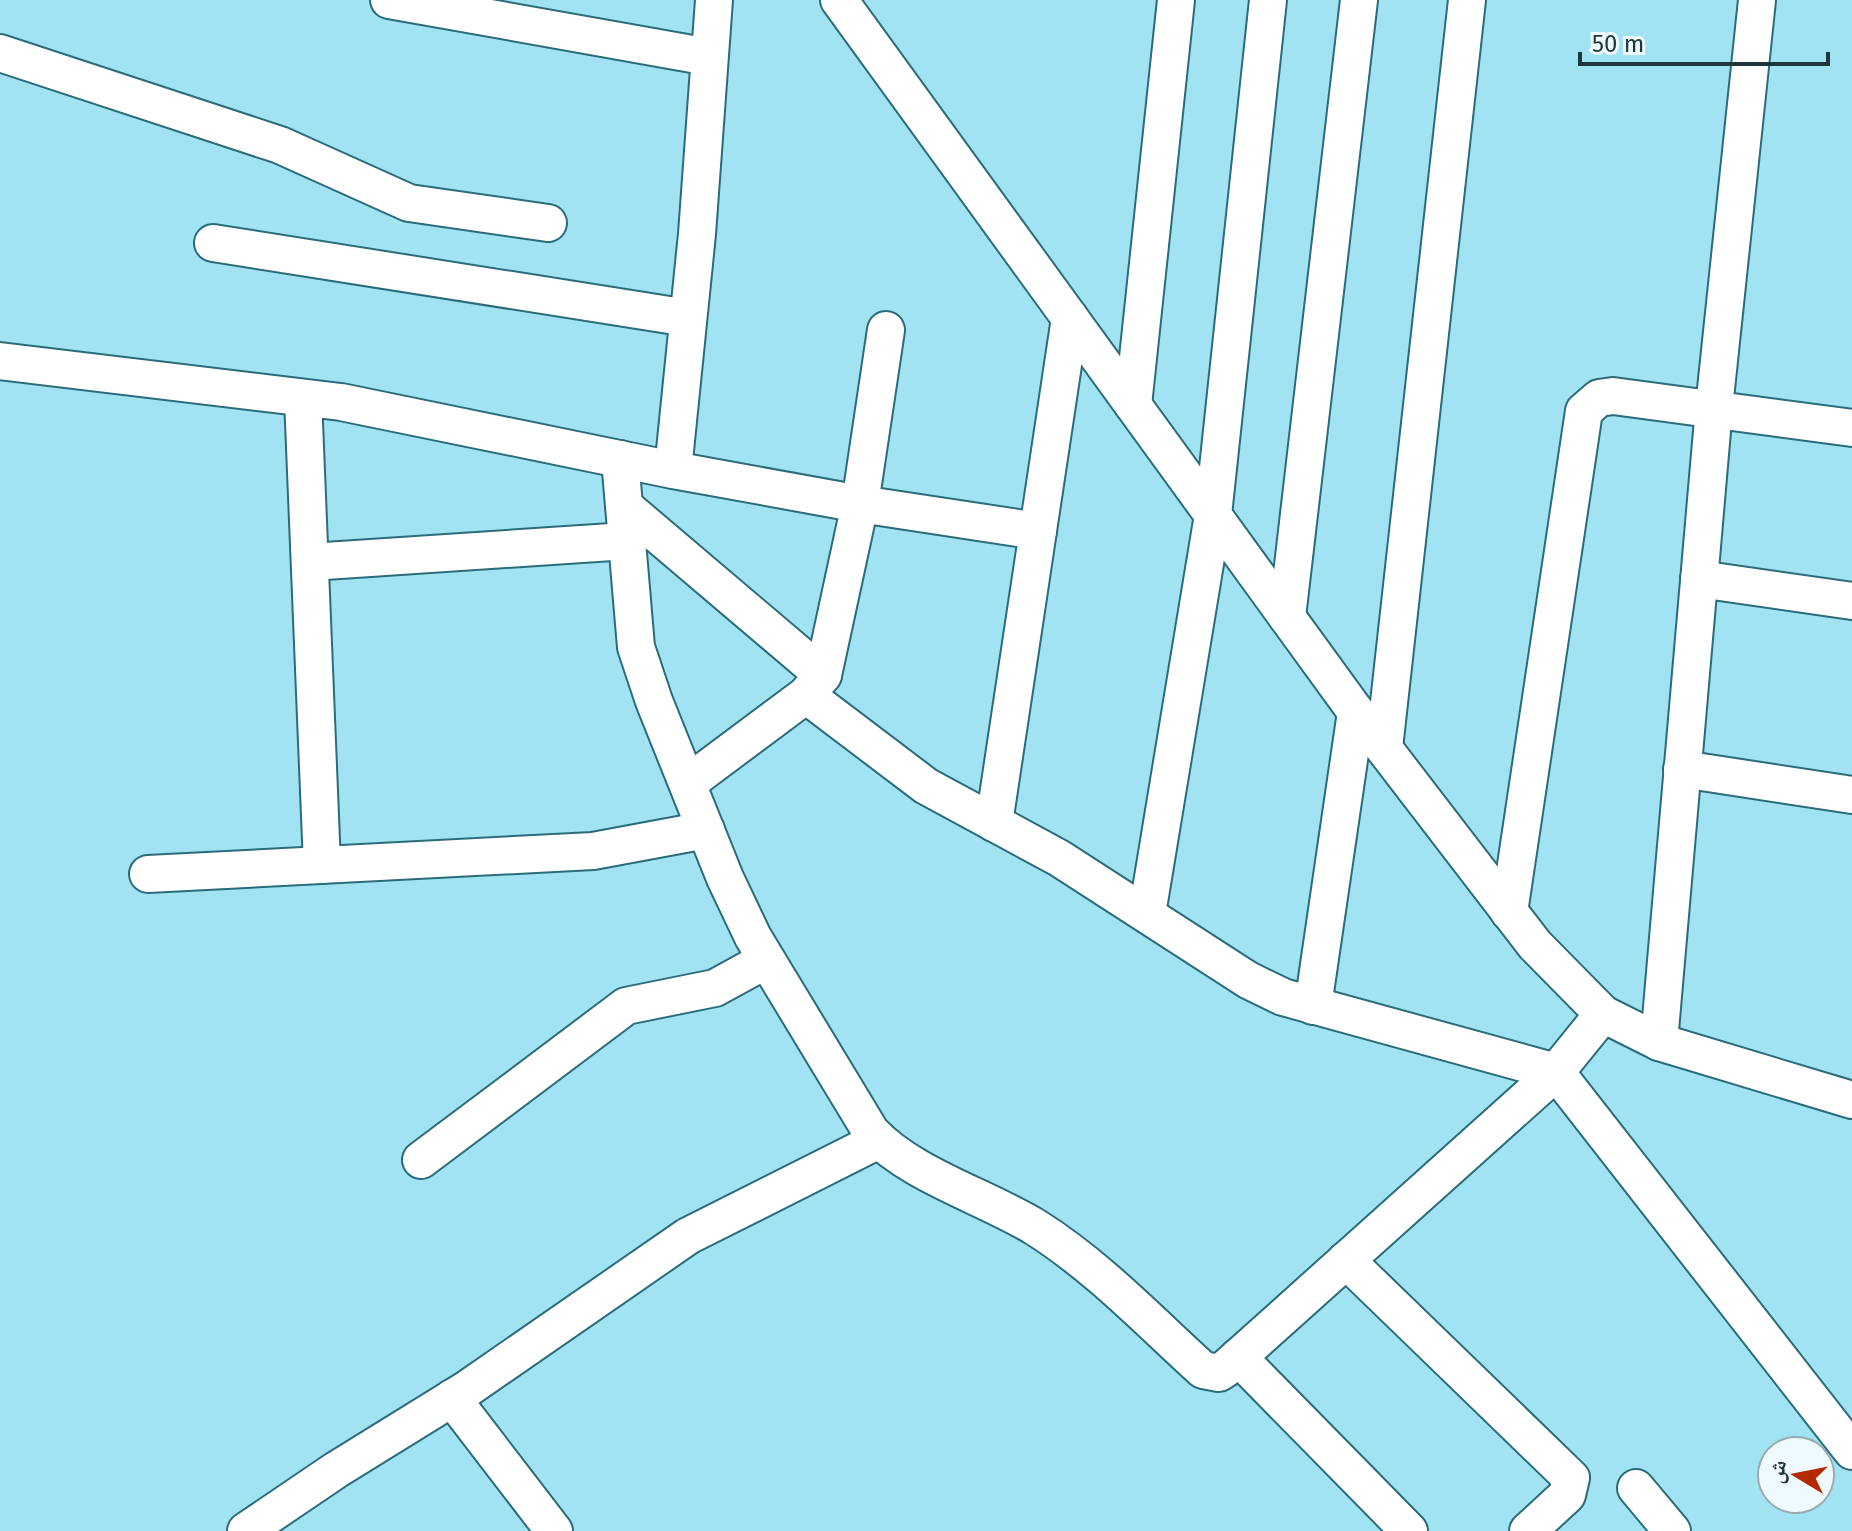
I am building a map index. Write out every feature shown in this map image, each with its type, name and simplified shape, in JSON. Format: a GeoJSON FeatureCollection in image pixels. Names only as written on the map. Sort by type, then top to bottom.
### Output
{"type":"FeatureCollection","features":[{"type":"Feature","properties":{"kind":"street"},"geometry":{"type":"LineString","coordinates":[[389,0],[709,57]]}},
{"type":"Feature","properties":{"kind":"street"},"geometry":{"type":"LineString","coordinates":[[673,470],[714,0]]}},
{"type":"Feature","properties":{"kind":"street"},"geometry":{"type":"LineString","coordinates":[[839,0],[1356,712],[1535,945],[1603,1014],[1659,1042],[1852,1100]]}},
{"type":"Feature","properties":{"kind":"street"},"geometry":{"type":"LineString","coordinates":[[1133,405],[1176,0]]}},
{"type":"Feature","properties":{"kind":"street"},"geometry":{"type":"LineString","coordinates":[[1147,914],[1213,515],[1268,0]]}},
{"type":"Feature","properties":{"kind":"street"},"geometry":{"type":"LineString","coordinates":[[1287,617],[1359,0]]}},
{"type":"Feature","properties":{"kind":"street"},"geometry":{"type":"LineString","coordinates":[[1384,748],[1467,0]]}},
{"type":"Feature","properties":{"kind":"street"},"geometry":{"type":"LineString","coordinates":[[1659,1042],[1714,408],[1757,0]]}},
{"type":"Feature","properties":{"kind":"street"},"geometry":{"type":"LineString","coordinates":[[0,53],[280,145],[409,203],[548,223]]}},
{"type":"Feature","properties":{"kind":"street"},"geometry":{"type":"LineString","coordinates":[[213,243],[688,318]]}},
{"type":"Feature","properties":{"kind":"street"},"geometry":{"type":"LineString","coordinates":[[994,823],[1070,318]]}},
{"type":"Feature","properties":{"kind":"street"},"geometry":{"type":"LineString","coordinates":[[688,783],[815,685],[860,504],[886,330]]}},
{"type":"Feature","properties":{"kind":"street"},"geometry":{"type":"LineString","coordinates":[[0,361],[341,402],[673,470],[860,504],[1038,531]]}},
{"type":"Feature","properties":{"kind":"street"},"geometry":{"type":"LineString","coordinates":[[1509,912],[1584,411],[1599,398],[1613,396],[1852,428]]}},
{"type":"Feature","properties":{"kind":"street"},"geometry":{"type":"LineString","coordinates":[[303,398],[322,865]]}},
{"type":"Feature","properties":{"kind":"street"},"geometry":{"type":"LineString","coordinates":[[620,459],[636,647],[725,878],[766,960],[879,1140],[1078,1256],[1203,1370],[1219,1373],[1238,1357],[1556,1072],[1603,1014]]}},
{"type":"Feature","properties":{"kind":"street"},"geometry":{"type":"LineString","coordinates":[[310,562],[626,523],[815,685],[926,786],[1059,858],[1248,980],[1283,997],[1313,1006],[1556,1072],[1852,1451]]}},
{"type":"Feature","properties":{"kind":"street"},"geometry":{"type":"LineString","coordinates":[[1699,579],[1852,601]]}},
{"type":"Feature","properties":{"kind":"street"},"geometry":{"type":"LineString","coordinates":[[1313,1006],[1356,712]]}},
{"type":"Feature","properties":{"kind":"street"},"geometry":{"type":"LineString","coordinates":[[1682,769],[1852,795]]}},
{"type":"Feature","properties":{"kind":"street"},"geometry":{"type":"LineString","coordinates":[[148,874],[593,851],[706,830]]}},
{"type":"Feature","properties":{"kind":"street"},"geometry":{"type":"LineString","coordinates":[[421,1160],[626,1006],[715,988],[766,960]]}},
{"type":"Feature","properties":{"kind":"street"},"geometry":{"type":"LineString","coordinates":[[246,1531],[452,1398],[688,1236],[879,1140]]}},
{"type":"Feature","properties":{"kind":"street"},"geometry":{"type":"LineString","coordinates":[[1346,1260],[1571,1478],[1567,1495],[1528,1531]]}},
{"type":"Feature","properties":{"kind":"street"},"geometry":{"type":"LineString","coordinates":[[1238,1357],[1409,1531]]}},
{"type":"Feature","properties":{"kind":"street"},"geometry":{"type":"LineString","coordinates":[[452,1398],[554,1531]]}},
{"type":"Feature","properties":{"kind":"street"},"geometry":{"type":"LineString","coordinates":[[1636,1488],[1672,1531]]}}]}
